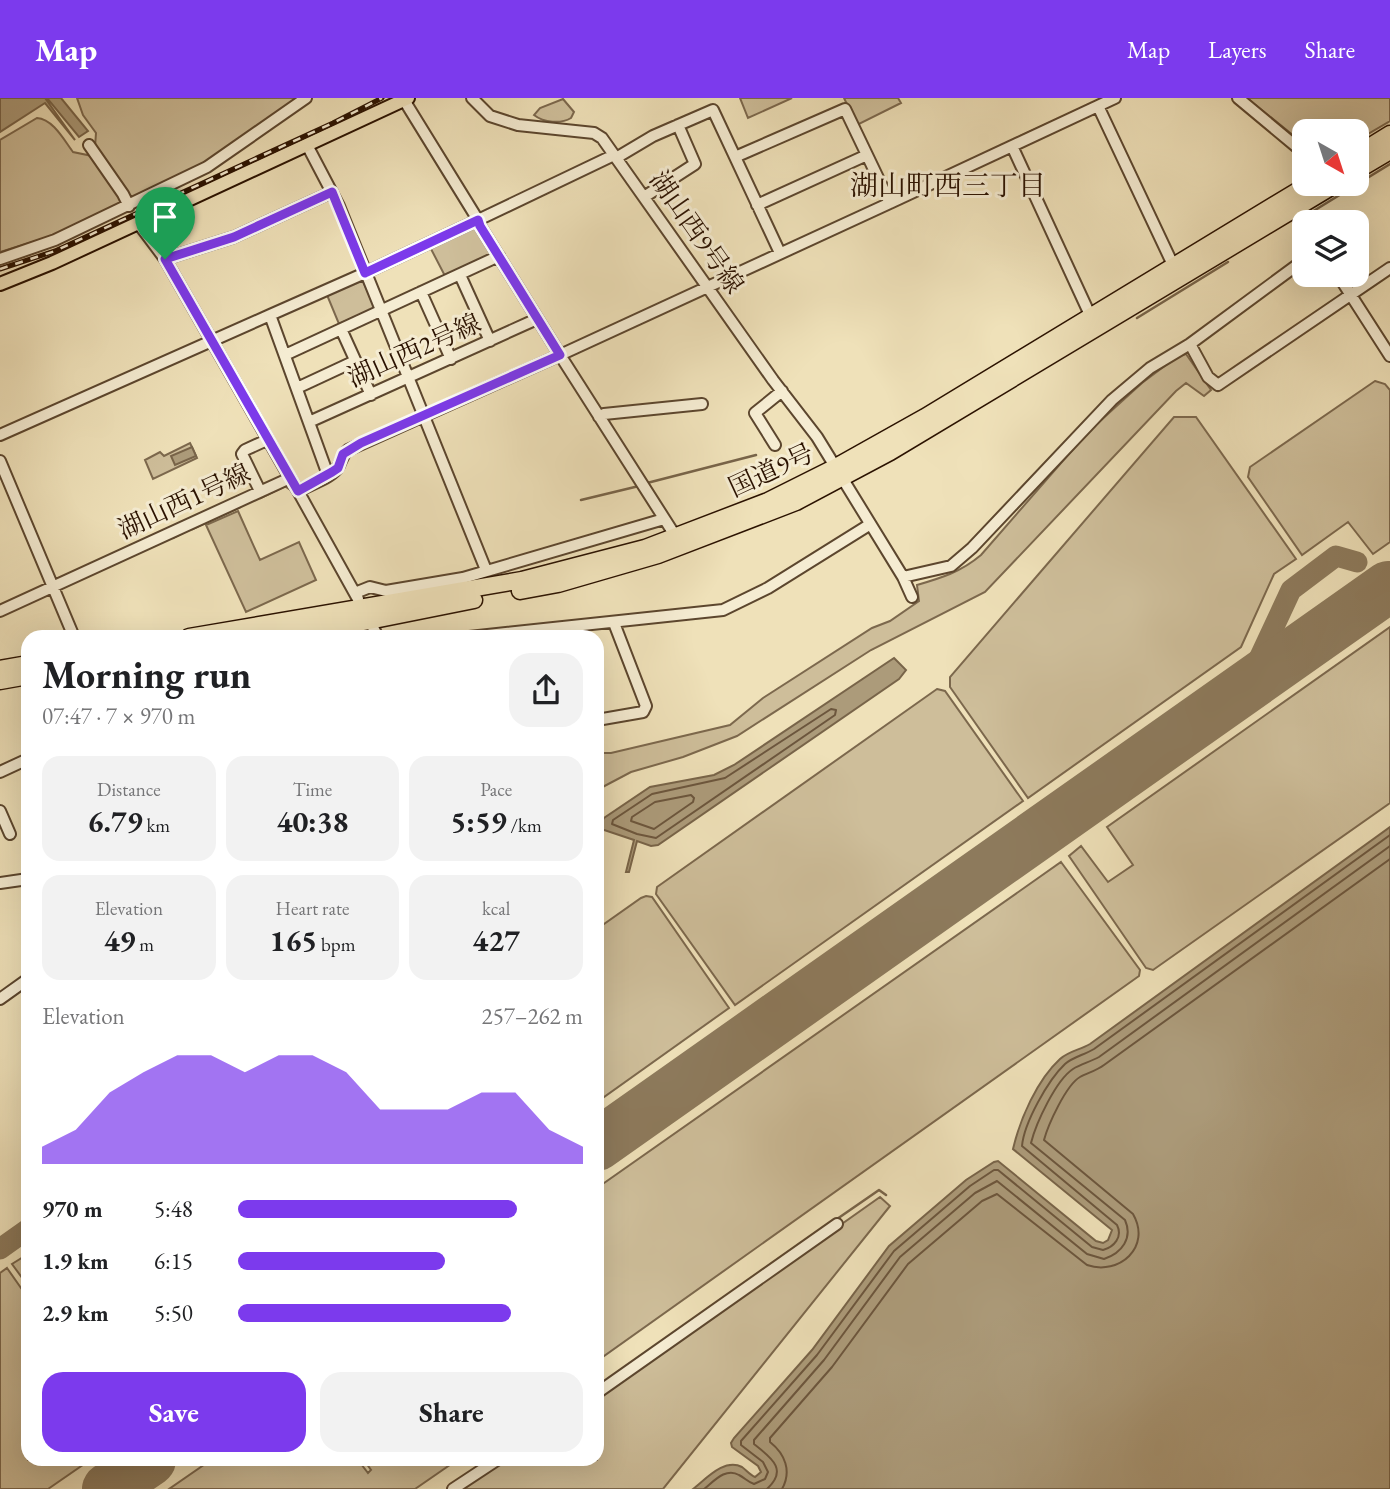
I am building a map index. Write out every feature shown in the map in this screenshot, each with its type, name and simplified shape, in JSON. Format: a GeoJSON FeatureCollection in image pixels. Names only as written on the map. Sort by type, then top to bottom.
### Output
{"type":"FeatureCollection","features":[{"type":"Feature","properties":{"kind":"highway"},"geometry":{"type":"LineString","coordinates":[[1369,147],[1390,134]]}},
{"type":"Feature","properties":{"kind":"highway"},"geometry":{"type":"LineString","coordinates":[[1369,164],[1390,151]]}},
{"type":"Feature","properties":{"kind":"highway","name":"国道9号"},"geometry":{"type":"LineString","coordinates":[[245,630],[366,615],[558,584],[658,555],[796,502],[953,401],[1292,194]]}},
{"type":"Feature","properties":{"kind":"highway","name":"国道9号"},"geometry":{"type":"LineString","coordinates":[[1306,210],[1322,196]]}},
{"type":"Feature","properties":{"kind":"highway","name":"国道9号"},"geometry":{"type":"LineString","coordinates":[[297,630],[596,562],[676,537],[837,474],[936,425],[1292,220]]}},
{"type":"Feature","properties":{"kind":"highway"},"geometry":{"type":"LineString","coordinates":[[0,668],[21,665]]}},
{"type":"Feature","properties":{"kind":"highway"},"geometry":{"type":"LineString","coordinates":[[0,681],[21,677]]}},
{"type":"Feature","properties":{"kind":"main road"},"geometry":{"type":"LineString","coordinates":[[0,284],[52,264],[406,99]]}},
{"type":"Feature","properties":{"kind":"street"},"geometry":{"type":"LineString","coordinates":[[0,258],[55,240],[207,167],[306,98]]}},
{"type":"Feature","properties":{"kind":"street","name":"湖山西9号線"},"geometry":{"type":"LineString","coordinates":[[472,98],[490,116],[518,125],[594,133],[602,138],[817,437],[837,474],[903,577],[912,597]]}},
{"type":"Feature","properties":{"kind":"street"},"geometry":{"type":"LineString","coordinates":[[298,491],[338,468],[342,456],[348,450],[1115,98]]}},
{"type":"Feature","properties":{"kind":"street"},"geometry":{"type":"LineString","coordinates":[[1238,98],[1292,143]]}},
{"type":"Feature","properties":{"kind":"street"},"geometry":{"type":"LineString","coordinates":[[406,99],[537,318],[676,537]]}},
{"type":"Feature","properties":{"kind":"street"},"geometry":{"type":"LineString","coordinates":[[1098,106],[1174,267]]}},
{"type":"Feature","properties":{"kind":"street"},"geometry":{"type":"LineString","coordinates":[[735,157],[845,109],[890,203]]}},
{"type":"Feature","properties":{"kind":"street"},"geometry":{"type":"LineString","coordinates":[[0,435],[365,273],[713,110],[780,253]]}},
{"type":"Feature","properties":{"kind":"street"},"geometry":{"type":"LineString","coordinates":[[644,197],[695,164],[678,125]]}},
{"type":"Feature","properties":{"kind":"street"},"geometry":{"type":"LineString","coordinates":[[89,145],[129,206]]}},
{"type":"Feature","properties":{"kind":"street"},"geometry":{"type":"LineString","coordinates":[[307,145],[332,192],[486,570]]}},
{"type":"Feature","properties":{"kind":"street"},"geometry":{"type":"LineString","coordinates":[[1012,146],[1091,317]]}},
{"type":"Feature","properties":{"kind":"street"},"geometry":{"type":"LineString","coordinates":[[757,205],[867,155]]}},
{"type":"Feature","properties":{"kind":"street"},"geometry":{"type":"LineString","coordinates":[[165,259],[234,237],[332,192]]}},
{"type":"Feature","properties":{"kind":"street"},"geometry":{"type":"LineString","coordinates":[[138,223],[165,259],[290,478]]}},
{"type":"Feature","properties":{"kind":"street"},"geometry":{"type":"LineString","coordinates":[[285,355],[499,256]]}},
{"type":"Feature","properties":{"kind":"street"},"geometry":{"type":"LineString","coordinates":[[1190,344],[1208,377],[1218,385],[1390,268]]}},
{"type":"Feature","properties":{"kind":"street"},"geometry":{"type":"LineString","coordinates":[[903,577],[951,566],[972,548],[1112,400],[1150,368],[1190,344],[1292,269]]}},
{"type":"Feature","properties":{"kind":"street"},"geometry":{"type":"LineString","coordinates":[[460,275],[490,341]]}},
{"type":"Feature","properties":{"kind":"street"},"geometry":{"type":"LineString","coordinates":[[1346,287],[1390,356]]}},
{"type":"Feature","properties":{"kind":"street"},"geometry":{"type":"LineString","coordinates":[[421,292],[451,359]]}},
{"type":"Feature","properties":{"kind":"street"},"geometry":{"type":"LineString","coordinates":[[270,315],[328,475]]}},
{"type":"Feature","properties":{"kind":"street","name":"湖山西2号線"},"geometry":{"type":"LineString","coordinates":[[309,422],[537,318]]}},
{"type":"Feature","properties":{"kind":"street"},"geometry":{"type":"LineString","coordinates":[[341,329],[371,395]]}},
{"type":"Feature","properties":{"kind":"street"},"geometry":{"type":"LineString","coordinates":[[297,388],[355,361]]}},
{"type":"Feature","properties":{"kind":"street"},"geometry":{"type":"LineString","coordinates":[[775,445],[755,413],[782,391]]}},
{"type":"Feature","properties":{"kind":"street"},"geometry":{"type":"LineString","coordinates":[[599,416],[702,404]]}},
{"type":"Feature","properties":{"kind":"street"},"geometry":{"type":"LineString","coordinates":[[260,491],[242,454],[267,440]]}},
{"type":"Feature","properties":{"kind":"street"},"geometry":{"type":"LineString","coordinates":[[0,461],[4,481],[71,630]]}},
{"type":"Feature","properties":{"kind":"street","name":"湖山西1号線"},"geometry":{"type":"LineString","coordinates":[[0,611],[290,478],[374,630]]}},
{"type":"Feature","properties":{"kind":"street"},"geometry":{"type":"LineString","coordinates":[[355,593],[370,587],[386,590],[463,578],[664,519]]}},
{"type":"Feature","properties":{"kind":"street"},"geometry":{"type":"LineString","coordinates":[[561,630],[723,610],[761,592],[869,525]]}},
{"type":"Feature","properties":{"kind":"street"},"geometry":{"type":"LineString","coordinates":[[503,565],[507,583]]}},
{"type":"Feature","properties":{"kind":"street"},"geometry":{"type":"LineString","coordinates":[[604,719],[643,712],[646,706],[614,623]]}},
{"type":"Feature","properties":{"kind":"street"},"geometry":{"type":"LineString","coordinates":[[0,772],[21,762]]}},
{"type":"Feature","properties":{"kind":"street"},"geometry":{"type":"LineString","coordinates":[[0,811],[10,834]]}},
{"type":"Feature","properties":{"kind":"street"},"geometry":{"type":"LineString","coordinates":[[0,883],[21,880]]}},
{"type":"Feature","properties":{"kind":"street"},"geometry":{"type":"LineString","coordinates":[[0,999],[21,984]]}},
{"type":"Feature","properties":{"kind":"street"},"geometry":{"type":"LineString","coordinates":[[604,1388],[837,1224]]}},
{"type":"Feature","properties":{"kind":"street"},"geometry":{"type":"LineString","coordinates":[[453,1489],[488,1466]]}},
{"type":"Feature","properties":{"kind":"shaded area"},"geometry":{"type":"Polygon","coordinates":[[[77,98],[298,98],[198,168],[134,198],[129,196],[95,147],[96,133],[83,115],[77,98]]]}},
{"type":"Feature","properties":{"kind":"shaded area"},"geometry":{"type":"Polygon","coordinates":[[[740,98],[792,98],[748,118],[740,98]]]}},
{"type":"Feature","properties":{"kind":"shaded area"},"geometry":{"type":"Polygon","coordinates":[[[844,98],[898,98],[901,103],[857,125],[844,98]]]}},
{"type":"Feature","properties":{"kind":"shaded area"},"geometry":{"type":"Polygon","coordinates":[[[1247,98],[1390,98],[1390,121],[1369,133],[1369,119],[1292,119],[1292,134],[1247,98]]]}},
{"type":"Feature","properties":{"kind":"shaded area"},"geometry":{"type":"Polygon","coordinates":[[[563,99],[574,112],[571,118],[552,122],[534,115],[540,108],[563,99]]]}},
{"type":"Feature","properties":{"kind":"shaded area"},"geometry":{"type":"Polygon","coordinates":[[[37,118],[53,126],[73,152],[92,156],[122,196],[123,204],[55,235],[0,252],[0,140],[37,118]]]}},
{"type":"Feature","properties":{"kind":"shaded area"},"geometry":{"type":"Polygon","coordinates":[[[475,227],[493,254],[445,276],[430,247],[475,227]]]}},
{"type":"Feature","properties":{"kind":"shaded area"},"geometry":{"type":"Polygon","coordinates":[[[362,279],[375,308],[339,324],[327,295],[362,279]]]}},
{"type":"Feature","properties":{"kind":"shaded area"},"geometry":{"type":"Polygon","coordinates":[[[1186,354],[1211,390],[1204,396],[1186,383],[1176,391],[985,592],[871,650],[737,736],[683,757],[631,772],[604,786],[604,753],[730,725],[763,698],[919,601],[917,585],[950,574],[973,561],[1088,432],[1142,383],[1178,356],[1186,354]]]}},
{"type":"Feature","properties":{"kind":"shaded area"},"geometry":{"type":"Polygon","coordinates":[[[1375,381],[1385,384],[1390,390],[1390,542],[1373,554],[1348,522],[1302,555],[1248,477],[1250,467],[1375,381]]]}},
{"type":"Feature","properties":{"kind":"shaded area"},"geometry":{"type":"Polygon","coordinates":[[[1174,417],[1196,417],[1296,559],[1274,574],[1241,647],[1028,798],[950,687],[950,677],[1174,417]]]}},
{"type":"Feature","properties":{"kind":"shaded area"},"geometry":{"type":"Polygon","coordinates":[[[190,443],[197,458],[153,479],[145,460],[160,452],[164,456],[190,443]]]}},
{"type":"Feature","properties":{"kind":"shaded area"},"geometry":{"type":"Polygon","coordinates":[[[238,511],[260,560],[299,542],[316,580],[246,612],[206,525],[238,511]]]}},
{"type":"Feature","properties":{"kind":"shaded area"},"geometry":{"type":"Polygon","coordinates":[[[1390,627],[1390,803],[1153,970],[1146,968],[1069,856],[1081,846],[1108,882],[1133,865],[1107,827],[1390,627]]]}},
{"type":"Feature","properties":{"kind":"shaded area"},"geometry":{"type":"Polygon","coordinates":[[[937,689],[945,691],[1023,801],[735,1005],[656,894],[657,887],[937,689]]]}},
{"type":"Feature","properties":{"kind":"shaded area"},"geometry":{"type":"Polygon","coordinates":[[[1061,862],[1140,970],[1139,976],[604,1356],[604,1183],[1061,862]]]}},
{"type":"Feature","properties":{"kind":"shaded area"},"geometry":{"type":"Polygon","coordinates":[[[652,897],[729,1008],[604,1097],[604,924],[641,898],[652,897]]]}},
{"type":"Feature","properties":{"kind":"shaded area"},"geometry":{"type":"Polygon","coordinates":[[[880,1197],[890,1206],[663,1489],[458,1489],[494,1466],[604,1466],[604,1392],[880,1197]]]}},
{"type":"Feature","properties":{"kind":"shaded area"},"geometry":{"type":"Polygon","coordinates":[[[21,1258],[21,1276],[12,1264],[21,1258]]]}},
{"type":"Feature","properties":{"kind":"shaded area"},"geometry":{"type":"Polygon","coordinates":[[[7,1268],[21,1288],[21,1466],[81,1466],[48,1489],[0,1489],[0,1273],[7,1268]]]}},
{"type":"Feature","properties":{"kind":"shaded area"},"geometry":{"type":"Polygon","coordinates":[[[202,1466],[363,1466],[368,1473],[371,1470],[368,1466],[448,1466],[415,1489],[169,1489],[202,1466]]]}},
{"type":"Feature","properties":{"kind":"water"},"geometry":{"type":"Polygon","coordinates":[[[0,98],[45,98],[75,140],[45,103],[0,132],[0,98]]]}},
{"type":"Feature","properties":{"kind":"water"},"geometry":{"type":"Polygon","coordinates":[[[47,98],[61,98],[88,131],[79,137],[47,98]]]}},
{"type":"Feature","properties":{"kind":"water"},"geometry":{"type":"Polygon","coordinates":[[[192,447],[196,456],[175,465],[171,456],[192,447]]]}},
{"type":"Feature","properties":{"kind":"water"},"geometry":{"type":"Polygon","coordinates":[[[894,658],[906,670],[899,679],[658,845],[651,846],[637,841],[629,872],[626,872],[634,840],[604,830],[604,818],[650,787],[714,775],[734,765],[894,658]]]}},
{"type":"Feature","properties":{"kind":"water"},"geometry":{"type":"Polygon","coordinates":[[[1390,827],[1390,1489],[693,1489],[722,1467],[729,1465],[742,1467],[755,1477],[761,1472],[758,1466],[732,1447],[734,1438],[812,1350],[889,1246],[966,1180],[994,1162],[998,1161],[1096,1241],[1103,1243],[1108,1240],[1112,1230],[1013,1149],[1025,1113],[1044,1078],[1063,1056],[1090,1044],[1390,827]]]}},
{"type":"Feature","properties":{"kind":"waterway"},"geometry":{"type":"LineString","coordinates":[[1021,136],[1056,120]]}},
{"type":"Feature","properties":{"kind":"waterway"},"geometry":{"type":"LineString","coordinates":[[1315,210],[1390,164]]}},
{"type":"Feature","properties":{"kind":"waterway"},"geometry":{"type":"LineString","coordinates":[[1137,318],[1228,262]]}},
{"type":"Feature","properties":{"kind":"waterway"},"geometry":{"type":"LineString","coordinates":[[647,483],[756,455]]}},
{"type":"Feature","properties":{"kind":"waterway"},"geometry":{"type":"LineString","coordinates":[[260,498],[285,486],[291,490]]}},
{"type":"Feature","properties":{"kind":"waterway"},"geometry":{"type":"LineString","coordinates":[[581,500],[639,486]]}},
{"type":"Feature","properties":{"kind":"waterway"},"geometry":{"type":"LineString","coordinates":[[192,529],[240,507]]}},
{"type":"Feature","properties":{"kind":"waterway"},"geometry":{"type":"LineString","coordinates":[[173,538],[183,533]]}},
{"type":"Feature","properties":{"kind":"waterway"},"geometry":{"type":"LineString","coordinates":[[837,1219],[879,1190],[886,1195]]}},
{"type":"Feature","properties":{"kind":"taxiway"},"geometry":{"type":"LineString","coordinates":[[1226,701],[1250,678],[1291,590],[1336,556],[1357,562]]}},
{"type":"Feature","properties":{"kind":"taxiway"},"geometry":{"type":"LineString","coordinates":[[0,1249],[21,1234]]}},
{"type":"Feature","properties":{"kind":"runway"},"geometry":{"type":"LineString","coordinates":[[604,1140],[1388,587]]}},
{"type":"Feature","properties":{"kind":"runway"},"geometry":{"type":"LineString","coordinates":[[108,1489],[141,1466]]}},
{"type":"Feature","properties":{"kind":"railway"},"geometry":{"type":"LineString","coordinates":[[0,269],[55,251],[382,98]]}},
{"type":"Feature","properties":{"kind":"district","name":"湖山町西三丁目"},"geometry":{"type":"Point","coordinates":[948,185]}},
{"type":"Feature","properties":{"kind":"route"},"geometry":{"type":"LineString","coordinates":[[332,192],[365,273],[478,220],[560,355],[361,443],[343,454],[338,468],[298,491],[209,340],[165,259],[234,237],[332,192]]}}]}
